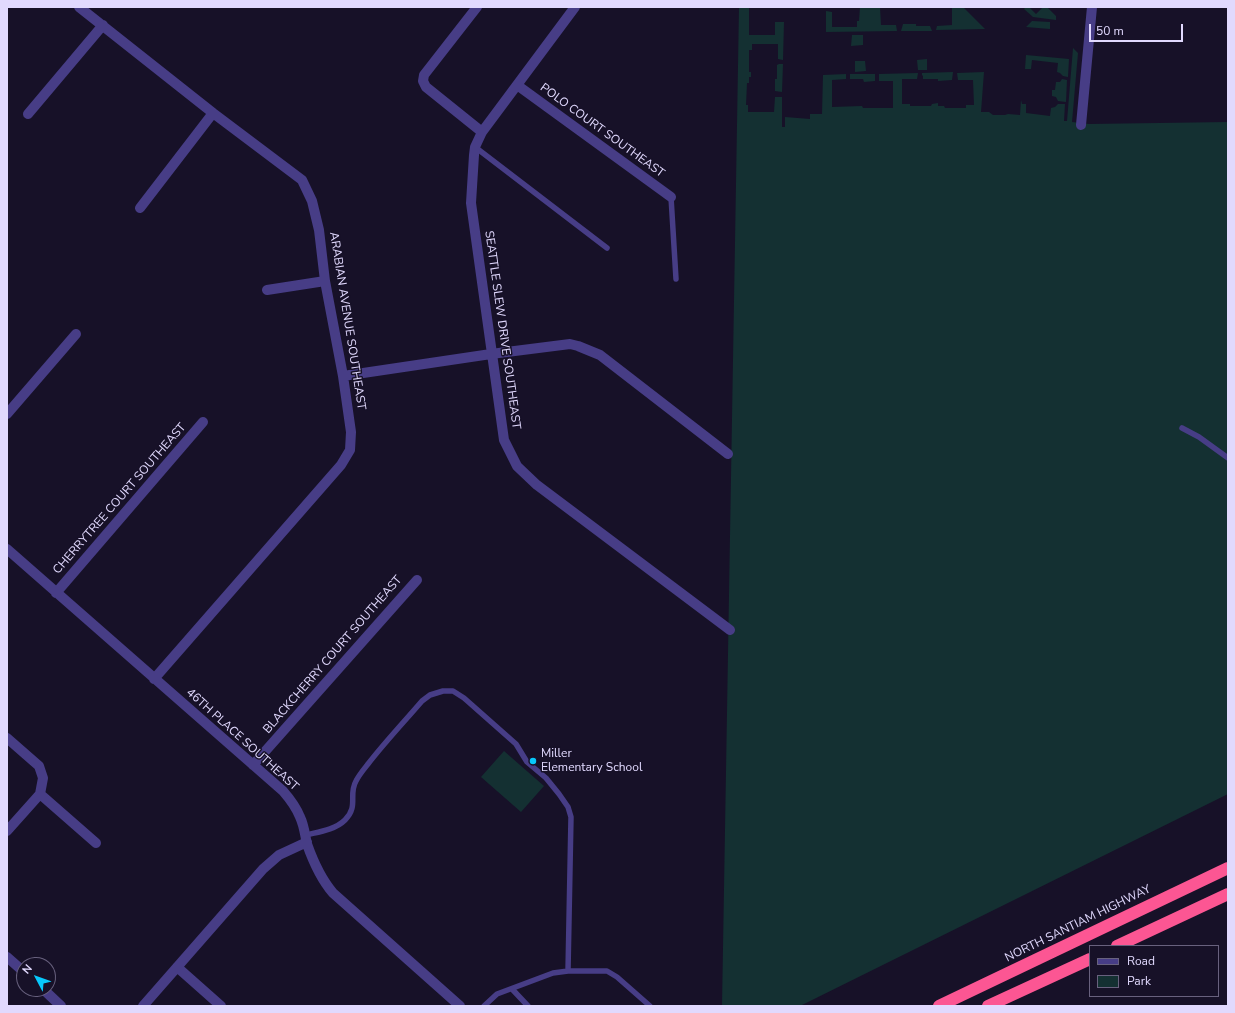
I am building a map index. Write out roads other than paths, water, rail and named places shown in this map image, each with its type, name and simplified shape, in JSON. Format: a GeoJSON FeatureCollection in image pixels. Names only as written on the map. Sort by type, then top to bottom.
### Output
{"type":"FeatureCollection","features":[{"type":"Feature","properties":{"kind":"highway","name":"NORTH SANTIAM HIGHWAY"},"geometry":{"type":"LineString","coordinates":[[939,1006],[1228,868]]}},
{"type":"Feature","properties":{"kind":"highway"},"geometry":{"type":"LineString","coordinates":[[1119,945],[1228,894]]}},
{"type":"Feature","properties":{"kind":"highway"},"geometry":{"type":"LineString","coordinates":[[988,1006],[1089,958]]}},
{"type":"Feature","properties":{"kind":"street","name":"ARABIAN AVENUE SOUTHEAST"},"geometry":{"type":"LineString","coordinates":[[79,7],[213,113],[302,180],[312,201],[319,230],[325,281],[343,376],[351,432],[350,450],[341,465],[154,679]]}},
{"type":"Feature","properties":{"kind":"street"},"geometry":{"type":"LineString","coordinates":[[477,7],[424,76],[423,81],[426,87],[482,132]]}},
{"type":"Feature","properties":{"kind":"street","name":"SEATTLE SLEW DRIVE SOUTHEAST"},"geometry":{"type":"LineString","coordinates":[[575,7],[482,132],[475,147],[472,166],[471,203],[504,440],[517,466],[537,485],[730,630]]}},
{"type":"Feature","properties":{"kind":"street"},"geometry":{"type":"LineString","coordinates":[[1081,125],[1092,7]]}},
{"type":"Feature","properties":{"kind":"street"},"geometry":{"type":"LineString","coordinates":[[28,114],[103,25]]}},
{"type":"Feature","properties":{"kind":"street","name":"POLO COURT SOUTHEAST"},"geometry":{"type":"LineString","coordinates":[[517,85],[671,197]]}},
{"type":"Feature","properties":{"kind":"street"},"geometry":{"type":"LineString","coordinates":[[140,208],[213,113]]}},
{"type":"Feature","properties":{"kind":"street"},"geometry":{"type":"LineString","coordinates":[[267,290],[325,281]]}},
{"type":"Feature","properties":{"kind":"street"},"geometry":{"type":"LineString","coordinates":[[7,414],[76,334]]}},
{"type":"Feature","properties":{"kind":"street"},"geometry":{"type":"LineString","coordinates":[[343,376],[570,344],[590,350],[612,364],[728,454]]}},
{"type":"Feature","properties":{"kind":"street","name":"CHERRYTREE COURT SOUTHEAST"},"geometry":{"type":"LineString","coordinates":[[56,593],[203,422]]}},
{"type":"Feature","properties":{"kind":"street","name":"46TH PLACE SOUTHEAST"},"geometry":{"type":"LineString","coordinates":[[7,549],[292,801],[301,818],[306,839],[321,877],[333,893],[460,1006]]}},
{"type":"Feature","properties":{"kind":"street","name":"BLACKCHERRY COURT SOUTHEAST"},"geometry":{"type":"LineString","coordinates":[[253,765],[416,580]]}},
{"type":"Feature","properties":{"kind":"street"},"geometry":{"type":"LineString","coordinates":[[7,738],[39,766],[43,778],[40,794],[7,831]]}},
{"type":"Feature","properties":{"kind":"street"},"geometry":{"type":"LineString","coordinates":[[40,794],[96,843]]}},
{"type":"Feature","properties":{"kind":"street"},"geometry":{"type":"LineString","coordinates":[[143,1006],[262,869],[279,855],[306,839]]}},
{"type":"Feature","properties":{"kind":"street"},"geometry":{"type":"LineString","coordinates":[[7,957],[16,965]]}},
{"type":"Feature","properties":{"kind":"street"},"geometry":{"type":"LineString","coordinates":[[177,967],[221,1006]]}},
{"type":"Feature","properties":{"kind":"street"},"geometry":{"type":"LineString","coordinates":[[52,997],[60,1004]]}},
{"type":"Feature","properties":{"kind":"lane"},"geometry":{"type":"LineString","coordinates":[[475,147],[607,248]]}},
{"type":"Feature","properties":{"kind":"lane"},"geometry":{"type":"LineString","coordinates":[[671,197],[676,279]]}},
{"type":"Feature","properties":{"kind":"lane"},"geometry":{"type":"LineString","coordinates":[[1182,428],[1199,437],[1228,458]]}},
{"type":"Feature","properties":{"kind":"lane"},"geometry":{"type":"LineString","coordinates":[[306,839],[334,828],[344,822],[351,814],[354,802],[353,790],[356,780],[373,757],[422,701],[430,695],[443,691],[453,691],[464,698],[516,744],[527,762],[546,778],[568,807],[571,817],[568,971]]}},
{"type":"Feature","properties":{"kind":"lane"},"geometry":{"type":"LineString","coordinates":[[484,1006],[497,994],[554,973],[568,971],[607,971],[617,977],[650,1006]]}},
{"type":"Feature","properties":{"kind":"lane"},"geometry":{"type":"LineString","coordinates":[[512,988],[528,1006]]}},
{"type":"Feature","properties":{"kind":"place","name":"Miller Elementary School"},"geometry":{"type":"Point","coordinates":[533,761]}}]}
